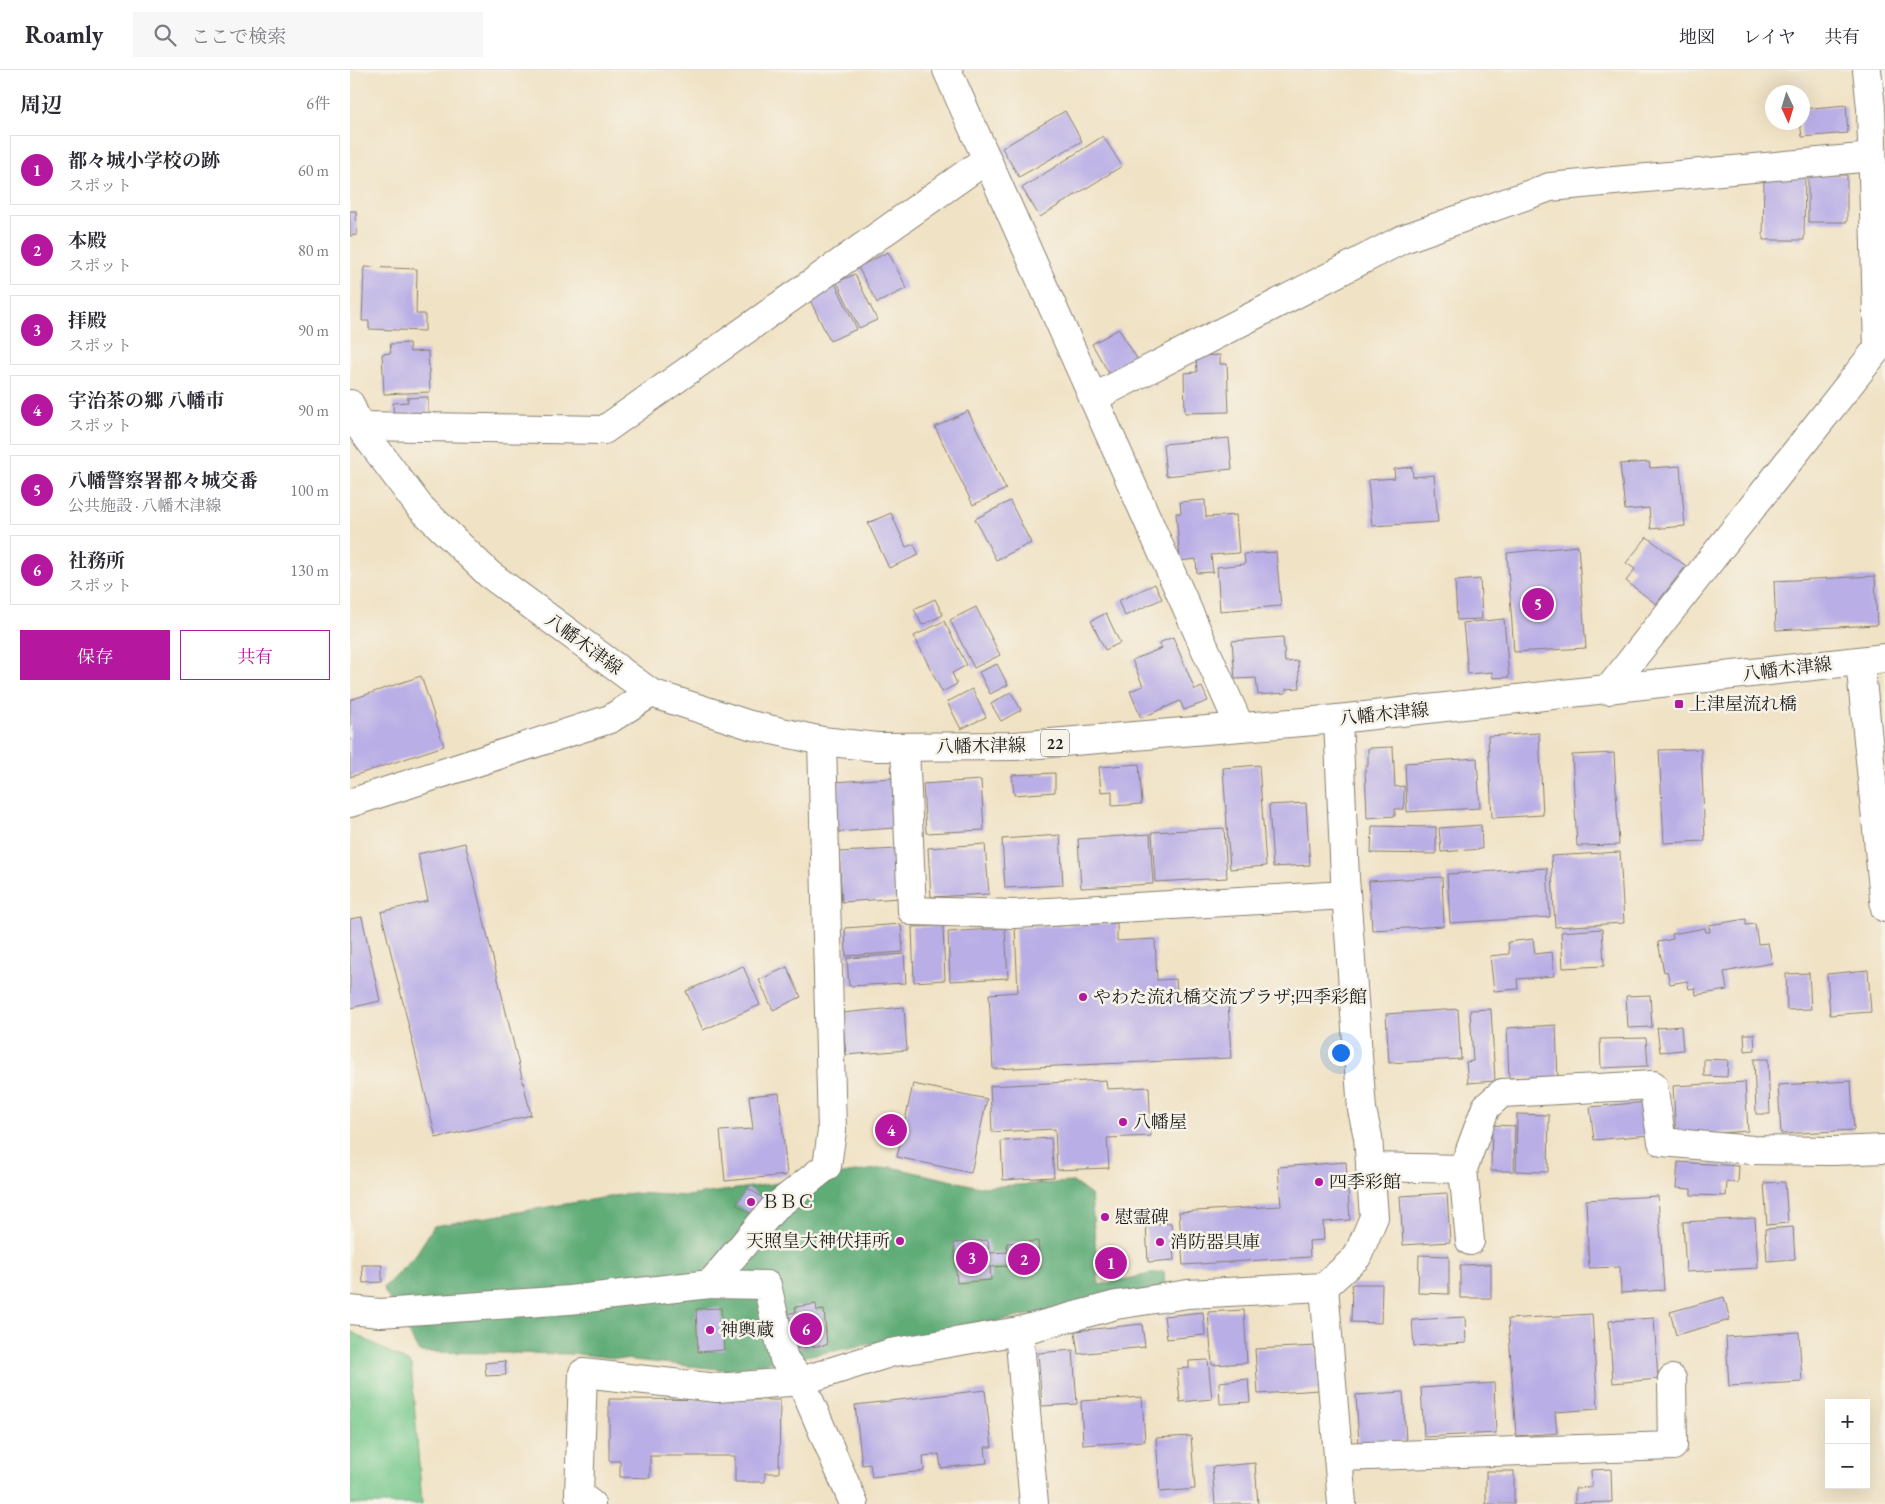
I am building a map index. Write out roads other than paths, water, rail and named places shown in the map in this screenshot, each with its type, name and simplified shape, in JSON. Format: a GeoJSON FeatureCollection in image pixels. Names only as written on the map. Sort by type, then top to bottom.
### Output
{"type":"FeatureCollection","features":[{"type":"Feature","properties":{"kind":"street"},"geometry":{"type":"LineString","coordinates":[[947,70],[1240,727]]}},
{"type":"Feature","properties":{"kind":"street"},"geometry":{"type":"LineString","coordinates":[[1608,690],[1878,348],[1872,157],[1878,108],[1867,70]]}},
{"type":"Feature","properties":{"kind":"street"},"geometry":{"type":"LineString","coordinates":[[1094,398],[1402,239],[1550,188],[1872,157]]}},
{"type":"Feature","properties":{"kind":"street"},"geometry":{"type":"LineString","coordinates":[[354,415],[604,430],[987,159]]}},
{"type":"Feature","properties":{"kind":"street","name":"八幡木津線"},"geometry":{"type":"LineString","coordinates":[[354,415],[419,506],[489,574],[651,693],[750,725],[822,740],[877,748],[1015,746],[1338,720],[1873,660]]}},
{"type":"Feature","properties":{"kind":"street"},"geometry":{"type":"LineString","coordinates":[[1873,660],[1885,908]]}},
{"type":"Feature","properties":{"kind":"street"},"geometry":{"type":"LineString","coordinates":[[350,803],[610,719],[651,693]]}},
{"type":"Feature","properties":{"kind":"street"},"geometry":{"type":"LineString","coordinates":[[590,1504],[579,1496],[583,1373],[717,1388],[801,1381],[890,1353],[1019,1331],[1116,1305],[1188,1294],[1324,1287],[1356,1257],[1374,1216],[1368,1137],[1362,1110],[1346,895],[1338,720]]}},
{"type":"Feature","properties":{"kind":"street"},"geometry":{"type":"LineString","coordinates":[[710,1284],[774,1208],[827,1166],[832,1131],[822,740]]}},
{"type":"Feature","properties":{"kind":"street"},"geometry":{"type":"LineString","coordinates":[[905,747],[912,911],[1014,914],[1346,895]]}},
{"type":"Feature","properties":{"kind":"street"},"geometry":{"type":"LineString","coordinates":[[1470,1241],[1463,1169],[1486,1107],[1502,1093],[1653,1085],[1662,1142],[1753,1150],[1833,1151],[1885,1149]]}},
{"type":"Feature","properties":{"kind":"street"},"geometry":{"type":"LineString","coordinates":[[1370,1167],[1463,1169]]}},
{"type":"Feature","properties":{"kind":"street"},"geometry":{"type":"LineString","coordinates":[[350,1310],[380,1313],[569,1300],[710,1284],[767,1285],[784,1359],[801,1381],[854,1504]]}},
{"type":"Feature","properties":{"kind":"street"},"geometry":{"type":"LineString","coordinates":[[1324,1287],[1342,1504]]}},
{"type":"Feature","properties":{"kind":"street"},"geometry":{"type":"LineString","coordinates":[[1019,1331],[1034,1504]]}},
{"type":"Feature","properties":{"kind":"street"},"geometry":{"type":"LineString","coordinates":[[1338,1457],[1673,1446],[1672,1379]]}},
{"type":"Feature","properties":{"kind":"place","name":"八幡警察署都々城交番"},"geometry":{"type":"Point","coordinates":[1538,604]}},
{"type":"Feature","properties":{"kind":"place","name":"上津屋流れ橋"},"geometry":{"type":"Point","coordinates":[1679,704]}},
{"type":"Feature","properties":{"kind":"place","name":"やわた流れ橋交流プラザ;四季彩館"},"geometry":{"type":"Point","coordinates":[1083,997]}},
{"type":"Feature","properties":{"kind":"place","name":"八幡屋"},"geometry":{"type":"Point","coordinates":[1123,1122]}},
{"type":"Feature","properties":{"kind":"place","name":"宇治茶の郷 八幡市"},"geometry":{"type":"Point","coordinates":[891,1130]}},
{"type":"Feature","properties":{"kind":"place","name":"四季彩館"},"geometry":{"type":"Point","coordinates":[1319,1182]}},
{"type":"Feature","properties":{"kind":"place","name":"ＢＢＣ"},"geometry":{"type":"Point","coordinates":[751,1202]}},
{"type":"Feature","properties":{"kind":"place","name":"慰霊碑"},"geometry":{"type":"Point","coordinates":[1105,1217]}},
{"type":"Feature","properties":{"kind":"place","name":"天照皇大神伏拝所"},"geometry":{"type":"Point","coordinates":[900,1241]}},
{"type":"Feature","properties":{"kind":"place","name":"消防器具庫"},"geometry":{"type":"Point","coordinates":[1160,1242]}},
{"type":"Feature","properties":{"kind":"place","name":"拝殿"},"geometry":{"type":"Point","coordinates":[972,1258]}},
{"type":"Feature","properties":{"kind":"place","name":"本殿"},"geometry":{"type":"Point","coordinates":[1024,1259]}},
{"type":"Feature","properties":{"kind":"place","name":"都々城小学校の跡"},"geometry":{"type":"Point","coordinates":[1111,1263]}},
{"type":"Feature","properties":{"kind":"place","name":"社務所"},"geometry":{"type":"Point","coordinates":[806,1329]}},
{"type":"Feature","properties":{"kind":"place","name":"神輿蔵"},"geometry":{"type":"Point","coordinates":[710,1330]}}]}
